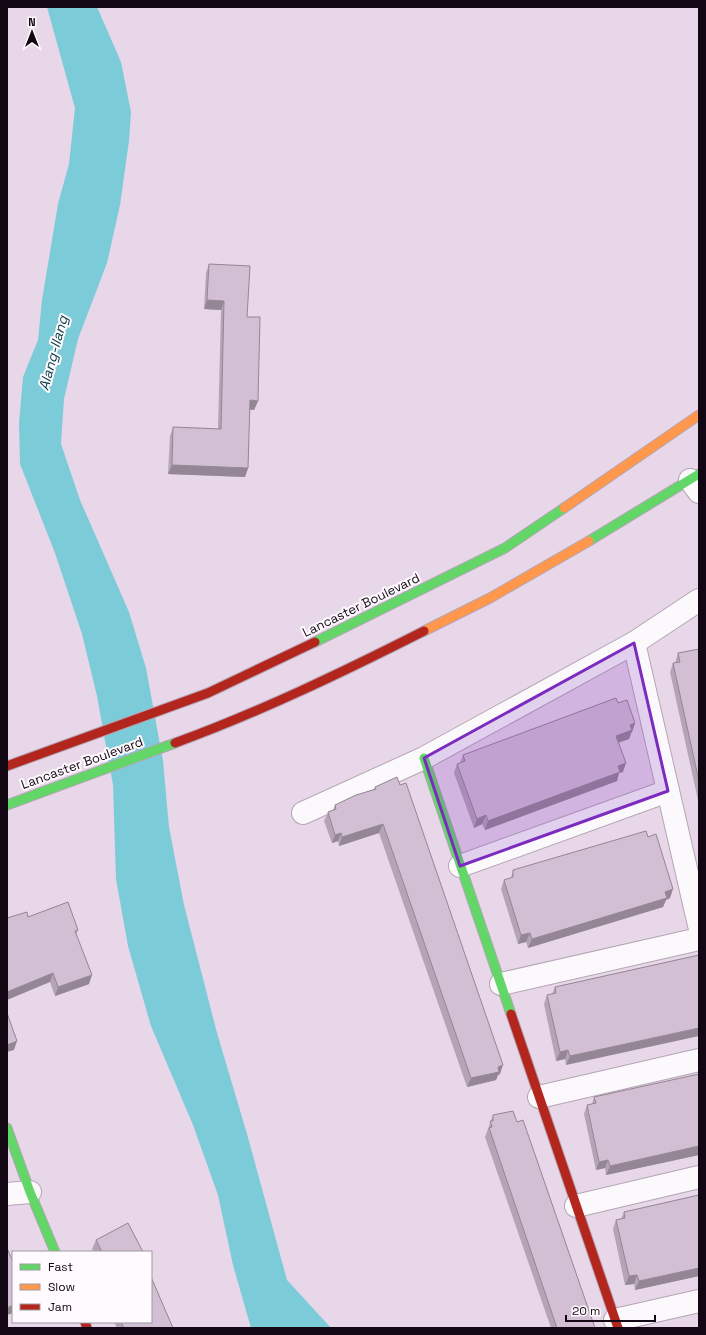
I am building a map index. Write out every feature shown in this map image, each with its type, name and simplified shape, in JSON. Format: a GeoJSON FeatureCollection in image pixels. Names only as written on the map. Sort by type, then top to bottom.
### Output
{"type":"FeatureCollection","features":[{"type":"Feature","properties":{"kind":"main road","name":"Lancaster Boulevard"},"geometry":{"type":"LineString","coordinates":[[7,766],[208,693],[391,606],[505,548],[699,415]]}},
{"type":"Feature","properties":{"kind":"main road","name":"Lancaster Boulevard"},"geometry":{"type":"LineString","coordinates":[[7,805],[224,725],[365,661],[490,598],[696,482]]}},
{"type":"Feature","properties":{"kind":"main road"},"geometry":{"type":"LineString","coordinates":[[424,758],[616,1324]]}},
{"type":"Feature","properties":{"kind":"main road"},"geometry":{"type":"LineString","coordinates":[[7,1128],[30,1192],[56,1251]]}},
{"type":"Feature","properties":{"kind":"street"},"geometry":{"type":"LineString","coordinates":[[303,813],[424,758],[634,643],[699,600]]}},
{"type":"Feature","properties":{"kind":"street"},"geometry":{"type":"LineString","coordinates":[[634,643],[699,925]]}},
{"type":"Feature","properties":{"kind":"street"},"geometry":{"type":"LineString","coordinates":[[460,866],[668,792]]}},
{"type":"Feature","properties":{"kind":"street"},"geometry":{"type":"LineString","coordinates":[[501,984],[699,939]]}},
{"type":"Feature","properties":{"kind":"street"},"geometry":{"type":"LineString","coordinates":[[539,1097],[699,1060]]}},
{"type":"Feature","properties":{"kind":"street"},"geometry":{"type":"LineString","coordinates":[[576,1206],[699,1178]]}},
{"type":"Feature","properties":{"kind":"street"},"geometry":{"type":"LineString","coordinates":[[7,1194],[30,1192]]}},
{"type":"Feature","properties":{"kind":"street"},"geometry":{"type":"LineString","coordinates":[[616,1324],[699,1301]]}},
{"type":"Feature","properties":{"kind":"highlighted area"},"geometry":{"type":"Polygon","coordinates":[[[634,643],[668,791],[460,866],[424,758],[634,643]]]}},
{"type":"Feature","properties":{"kind":"water","name":"Alang-Ilang"},"geometry":{"type":"Polygon","coordinates":[[[47,7],[97,7],[121,62],[131,112],[129,141],[120,205],[107,263],[78,339],[64,399],[61,444],[80,500],[129,612],[146,668],[163,761],[169,827],[184,905],[217,1033],[247,1134],[287,1280],[331,1328],[251,1328],[233,1265],[218,1195],[193,1125],[151,1026],[128,946],[116,879],[113,785],[97,696],[82,634],[55,553],[20,464],[19,423],[23,377],[38,340],[42,300],[58,204],[69,164],[75,108],[47,7]]]}},
{"type":"Feature","properties":{"kind":"building"},"geometry":{"type":"Polygon","coordinates":[[[209,264],[250,266],[247,317],[260,317],[258,401],[250,400],[248,468],[172,465],[173,427],[221,429],[224,301],[207,300],[209,264]]]}},
{"type":"Feature","properties":{"kind":"building"},"geometry":{"type":"Polygon","coordinates":[[[699,649],[699,781],[673,663],[680,662],[678,653],[699,649]]]}},
{"type":"Feature","properties":{"kind":"building"},"geometry":{"type":"Polygon","coordinates":[[[616,698],[618,703],[627,700],[635,723],[630,725],[632,730],[616,736],[626,763],[618,766],[620,772],[488,821],[486,815],[477,819],[457,764],[465,761],[463,755],[616,698]]]}},
{"type":"Feature","properties":{"kind":"building"},"geometry":{"type":"Polygon","coordinates":[[[397,777],[400,785],[406,783],[503,1065],[498,1067],[499,1072],[471,1078],[383,824],[342,837],[341,833],[335,835],[328,812],[336,809],[335,805],[356,795],[376,789],[375,787],[397,777]]]}},
{"type":"Feature","properties":{"kind":"building"},"geometry":{"type":"Polygon","coordinates":[[[646,831],[648,837],[656,834],[673,889],[665,892],[667,898],[532,939],[530,933],[521,935],[504,880],[513,877],[513,870],[646,831]]]}},
{"type":"Feature","properties":{"kind":"building"},"geometry":{"type":"Polygon","coordinates":[[[68,902],[78,930],[75,931],[92,975],[58,987],[53,973],[7,992],[7,918],[27,912],[28,917],[68,902]]]}},
{"type":"Feature","properties":{"kind":"building"},"geometry":{"type":"Polygon","coordinates":[[[699,955],[699,1028],[570,1056],[568,1050],[560,1052],[547,995],[556,993],[555,987],[699,955]]]}},
{"type":"Feature","properties":{"kind":"building"},"geometry":{"type":"Polygon","coordinates":[[[7,1013],[17,1041],[7,1045],[7,1013]]]}},
{"type":"Feature","properties":{"kind":"building"},"geometry":{"type":"Polygon","coordinates":[[[699,1074],[699,1146],[610,1166],[608,1160],[599,1162],[587,1105],[596,1103],[594,1097],[699,1074]]]}},
{"type":"Feature","properties":{"kind":"building"},"geometry":{"type":"Polygon","coordinates":[[[513,1111],[517,1122],[523,1120],[595,1328],[557,1328],[489,1128],[492,1127],[490,1121],[493,1121],[493,1115],[513,1111]]]}},
{"type":"Feature","properties":{"kind":"building"},"geometry":{"type":"Polygon","coordinates":[[[699,1195],[699,1268],[639,1281],[637,1275],[629,1276],[616,1220],[625,1218],[624,1212],[699,1195]]]}},
{"type":"Feature","properties":{"kind":"building"},"geometry":{"type":"Polygon","coordinates":[[[128,1223],[142,1251],[102,1251],[96,1240],[128,1223]]]}},
{"type":"Feature","properties":{"kind":"building"},"geometry":{"type":"Polygon","coordinates":[[[7,1248],[12,1260],[12,1306],[7,1308],[7,1248]]]}},
{"type":"Feature","properties":{"kind":"building"},"geometry":{"type":"Polygon","coordinates":[[[152,1279],[173,1328],[124,1328],[122,1323],[152,1323],[152,1279]]]}},
{"type":"Feature","properties":{"kind":"traffic: fast"},"geometry":{"type":"LineString","coordinates":[[589,541],[699,474]]}},
{"type":"Feature","properties":{"kind":"traffic: fast"},"geometry":{"type":"LineString","coordinates":[[315,642],[505,548],[564,508]]}},
{"type":"Feature","properties":{"kind":"traffic: fast"},"geometry":{"type":"LineString","coordinates":[[7,805],[175,743]]}},
{"type":"Feature","properties":{"kind":"traffic: fast"},"geometry":{"type":"LineString","coordinates":[[424,758],[511,1014]]}},
{"type":"Feature","properties":{"kind":"traffic: fast"},"geometry":{"type":"LineString","coordinates":[[7,1128],[30,1192],[55,1251]]}},
{"type":"Feature","properties":{"kind":"traffic: slow"},"geometry":{"type":"LineString","coordinates":[[564,508],[699,415]]}},
{"type":"Feature","properties":{"kind":"traffic: slow"},"geometry":{"type":"LineString","coordinates":[[424,631],[490,598],[589,541]]}},
{"type":"Feature","properties":{"kind":"traffic: jam"},"geometry":{"type":"LineString","coordinates":[[175,743],[301,691],[424,631]]}},
{"type":"Feature","properties":{"kind":"traffic: jam"},"geometry":{"type":"LineString","coordinates":[[7,766],[208,693],[315,642]]}},
{"type":"Feature","properties":{"kind":"traffic: jam"},"geometry":{"type":"LineString","coordinates":[[511,1014],[618,1328]]}},
{"type":"Feature","properties":{"kind":"traffic: jam"},"geometry":{"type":"LineString","coordinates":[[85,1323],[87,1328]]}}]}
